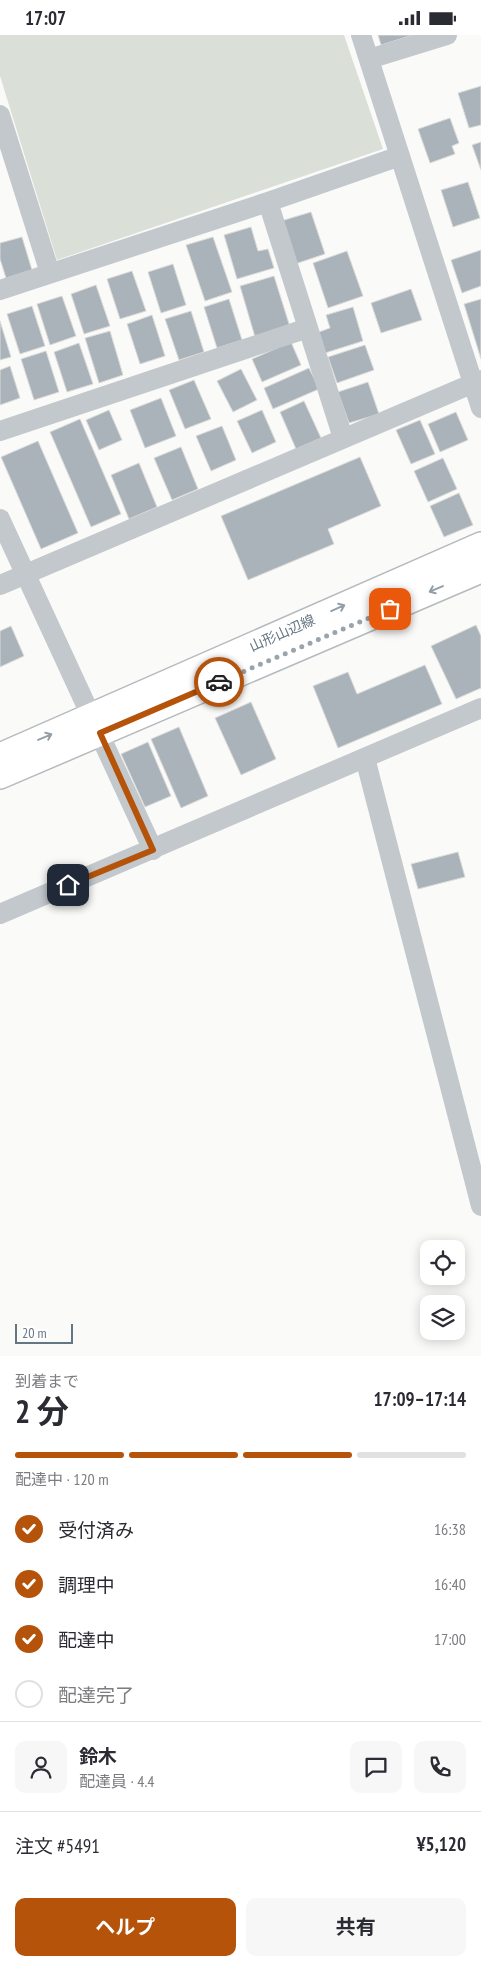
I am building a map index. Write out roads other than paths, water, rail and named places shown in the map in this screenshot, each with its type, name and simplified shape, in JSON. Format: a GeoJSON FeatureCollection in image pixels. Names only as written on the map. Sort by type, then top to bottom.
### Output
{"type":"FeatureCollection","features":[{"type":"Feature","properties":{"kind":"main road","name":"山形山辺線"},"geometry":{"type":"LineString","coordinates":[[0,776],[96,725],[481,545]]}},
{"type":"Feature","properties":{"kind":"main road","name":"山形山辺線"},"geometry":{"type":"LineString","coordinates":[[0,756],[96,725],[481,570]]}},
{"type":"Feature","properties":{"kind":"street"},"geometry":{"type":"LineString","coordinates":[[361,35],[477,381],[481,408]]}},
{"type":"Feature","properties":{"kind":"street"},"geometry":{"type":"LineString","coordinates":[[369,59],[446,35]]}},
{"type":"Feature","properties":{"kind":"street"},"geometry":{"type":"LineString","coordinates":[[0,115],[50,273]]}},
{"type":"Feature","properties":{"kind":"street"},"geometry":{"type":"LineString","coordinates":[[0,290],[268,202],[400,155]]}},
{"type":"Feature","properties":{"kind":"street"},"geometry":{"type":"LineString","coordinates":[[268,202],[343,438]]}},
{"type":"Feature","properties":{"kind":"street"},"geometry":{"type":"LineString","coordinates":[[0,431],[308,328]]}},
{"type":"Feature","properties":{"kind":"street"},"geometry":{"type":"LineString","coordinates":[[0,585],[477,381]]}},
{"type":"Feature","properties":{"kind":"street"},"geometry":{"type":"LineString","coordinates":[[0,519],[153,850]]}},
{"type":"Feature","properties":{"kind":"street"},"geometry":{"type":"LineString","coordinates":[[0,914],[481,709]]}},
{"type":"Feature","properties":{"kind":"street"},"geometry":{"type":"LineString","coordinates":[[365,758],[481,1206]]}}]}
